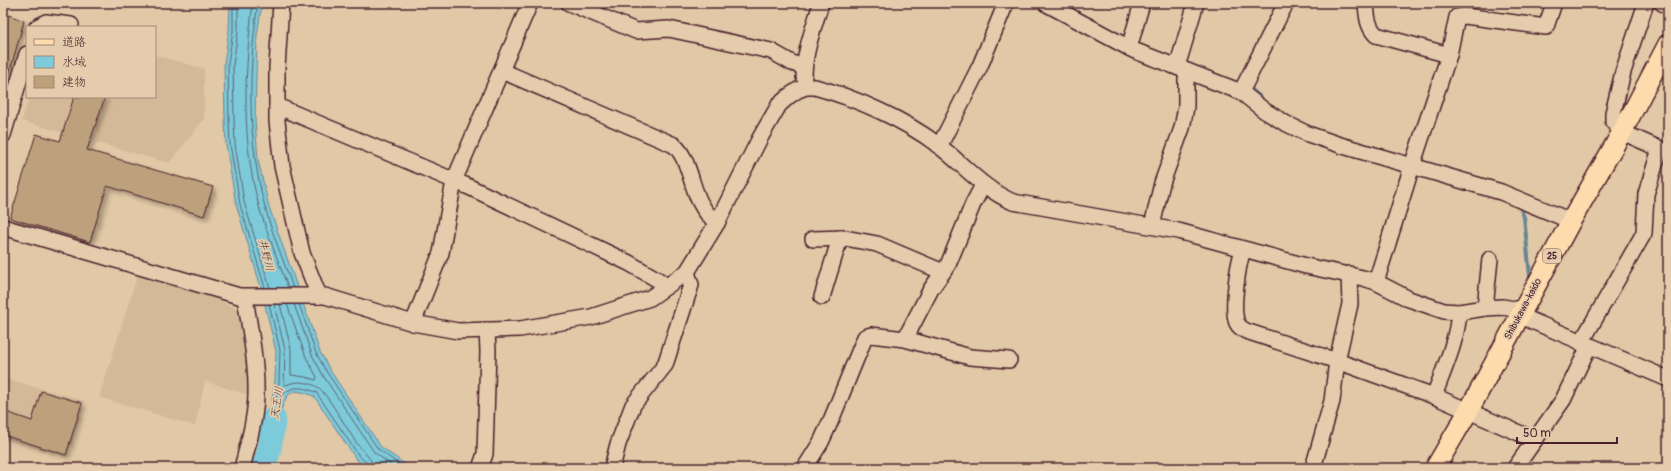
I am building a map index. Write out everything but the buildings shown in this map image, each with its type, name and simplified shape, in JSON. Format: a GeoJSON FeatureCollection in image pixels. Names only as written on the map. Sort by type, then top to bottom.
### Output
{"type":"FeatureCollection","features":[{"type":"Feature","properties":{"kind":"main road","name":"Shibukawa-kaido"},"geometry":{"type":"LineString","coordinates":[[1435,468],[1571,221],[1622,132],[1668,44]]}},
{"type":"Feature","properties":{"kind":"street"},"geometry":{"type":"LineString","coordinates":[[281,3],[277,120],[282,166],[302,253],[316,296]]}},
{"type":"Feature","properties":{"kind":"street"},"geometry":{"type":"LineString","coordinates":[[413,322],[441,253],[454,181],[530,3]]}},
{"type":"Feature","properties":{"kind":"street"},"geometry":{"type":"LineString","coordinates":[[569,3],[636,31],[669,29],[771,51],[792,63],[804,67]]}},
{"type":"Feature","properties":{"kind":"street"},"geometry":{"type":"LineString","coordinates":[[806,87],[804,67],[821,3]]}},
{"type":"Feature","properties":{"kind":"street"},"geometry":{"type":"LineString","coordinates":[[937,145],[943,139],[980,66],[1006,3]]}},
{"type":"Feature","properties":{"kind":"street"},"geometry":{"type":"LineString","coordinates":[[1045,3],[1129,48],[1241,92],[1265,111],[1308,134],[1340,145],[1502,192],[1571,221]]}},
{"type":"Feature","properties":{"kind":"street"},"geometry":{"type":"LineString","coordinates":[[1129,48],[1142,3]]}},
{"type":"Feature","properties":{"kind":"street"},"geometry":{"type":"LineString","coordinates":[[1152,226],[1162,183],[1182,128],[1186,107],[1186,79],[1183,69],[1196,3]]}},
{"type":"Feature","properties":{"kind":"street"},"geometry":{"type":"LineString","coordinates":[[1241,92],[1286,3]]}},
{"type":"Feature","properties":{"kind":"street"},"geometry":{"type":"LineString","coordinates":[[1366,3],[1368,22],[1376,35],[1449,55]]}},
{"type":"Feature","properties":{"kind":"street"},"geometry":{"type":"LineString","coordinates":[[1376,282],[1412,166],[1449,55],[1457,17],[1465,16],[1546,28],[1554,3]]}},
{"type":"Feature","properties":{"kind":"street"},"geometry":{"type":"LineString","coordinates":[[1515,468],[1563,400],[1585,344],[1644,233],[1646,194],[1660,149],[1622,132],[1613,122],[1613,113],[1623,72],[1646,3]]}},
{"type":"Feature","properties":{"kind":"street"},"geometry":{"type":"LineString","coordinates":[[1662,3],[1668,6]]}},
{"type":"Feature","properties":{"kind":"street"},"geometry":{"type":"LineString","coordinates":[[39,26],[46,22],[71,25]]}},
{"type":"Feature","properties":{"kind":"street"},"geometry":{"type":"LineString","coordinates":[[3,135],[26,57]]}},
{"type":"Feature","properties":{"kind":"street"},"geometry":{"type":"LineString","coordinates":[[502,71],[674,145],[682,154],[699,200],[710,217],[717,223]]}},
{"type":"Feature","properties":{"kind":"street"},"geometry":{"type":"LineString","coordinates":[[3,228],[249,297],[332,297],[413,322],[458,331],[520,328],[592,317],[650,298],[687,272],[717,223],[760,138],[779,105],[789,96],[806,87],[815,87],[876,109],[905,123],[937,145],[983,185],[999,196],[1013,202],[1178,231],[1243,250],[1306,266],[1348,274],[1376,282],[1409,299],[1444,311],[1458,312],[1503,307],[1514,309],[1530,320],[1668,379]]}},
{"type":"Feature","properties":{"kind":"street"},"geometry":{"type":"LineString","coordinates":[[277,107],[454,181],[629,263],[660,280],[665,287]]}},
{"type":"Feature","properties":{"kind":"street"},"geometry":{"type":"LineString","coordinates":[[905,339],[931,289],[948,265],[973,204],[983,185]]}},
{"type":"Feature","properties":{"kind":"street"},"geometry":{"type":"LineString","coordinates":[[813,239],[840,238],[877,244],[943,272]]}},
{"type":"Feature","properties":{"kind":"street"},"geometry":{"type":"LineString","coordinates":[[822,297],[840,238]]}},
{"type":"Feature","properties":{"kind":"street"},"geometry":{"type":"LineString","coordinates":[[1243,250],[1234,304],[1237,324],[1246,331],[1338,361],[1434,396],[1535,440]]}},
{"type":"Feature","properties":{"kind":"street"},"geometry":{"type":"LineString","coordinates":[[1485,308],[1490,259]]}},
{"type":"Feature","properties":{"kind":"street"},"geometry":{"type":"LineString","coordinates":[[612,468],[618,444],[633,405],[665,365],[691,286],[687,272]]}},
{"type":"Feature","properties":{"kind":"street"},"geometry":{"type":"LineString","coordinates":[[1312,468],[1332,401],[1338,361],[1350,304],[1348,274]]}},
{"type":"Feature","properties":{"kind":"street"},"geometry":{"type":"LineString","coordinates":[[242,468],[252,430],[256,387],[249,297]]}},
{"type":"Feature","properties":{"kind":"street"},"geometry":{"type":"LineString","coordinates":[[1434,396],[1458,325],[1458,312]]}},
{"type":"Feature","properties":{"kind":"street"},"geometry":{"type":"LineString","coordinates":[[480,468],[485,454],[488,351],[487,330]]}},
{"type":"Feature","properties":{"kind":"street"},"geometry":{"type":"LineString","coordinates":[[807,468],[806,466],[821,442],[832,418],[865,337],[871,335],[905,339],[964,356],[1009,360]]}},
{"type":"Feature","properties":{"kind":"shaded area"},"geometry":{"type":"Polygon","coordinates":[[[156,55],[204,69],[204,119],[169,163],[22,121],[29,98],[156,98],[156,55]]]}},
{"type":"Feature","properties":{"kind":"shaded area"},"geometry":{"type":"Polygon","coordinates":[[[138,274],[191,288],[238,309],[246,360],[248,361],[251,396],[205,381],[195,426],[99,397],[138,274]]]}},
{"type":"Feature","properties":{"kind":"shaded area"},"geometry":{"type":"Polygon","coordinates":[[[3,378],[85,401],[67,458],[3,439],[3,378]]]}},
{"type":"Feature","properties":{"kind":"water","name":"井野川"},"geometry":{"type":"Polygon","coordinates":[[[230,3],[262,3],[257,35],[255,119],[258,160],[269,207],[320,352],[331,372],[381,447],[410,468],[367,468],[356,459],[314,396],[294,391],[287,396],[279,414],[275,444],[269,451],[266,438],[275,381],[276,351],[260,284],[236,204],[226,145],[224,64],[229,30],[230,3]]]}},
{"type":"Feature","properties":{"kind":"waterway"},"geometry":{"type":"LineString","coordinates":[[1250,88],[1262,99]]}},
{"type":"Feature","properties":{"kind":"waterway"},"geometry":{"type":"LineString","coordinates":[[1519,205],[1524,217],[1530,276]]}},
{"type":"Feature","properties":{"kind":"waterway","name":"天王川"},"geometry":{"type":"LineString","coordinates":[[263,468],[269,451],[274,419]]}}]}
